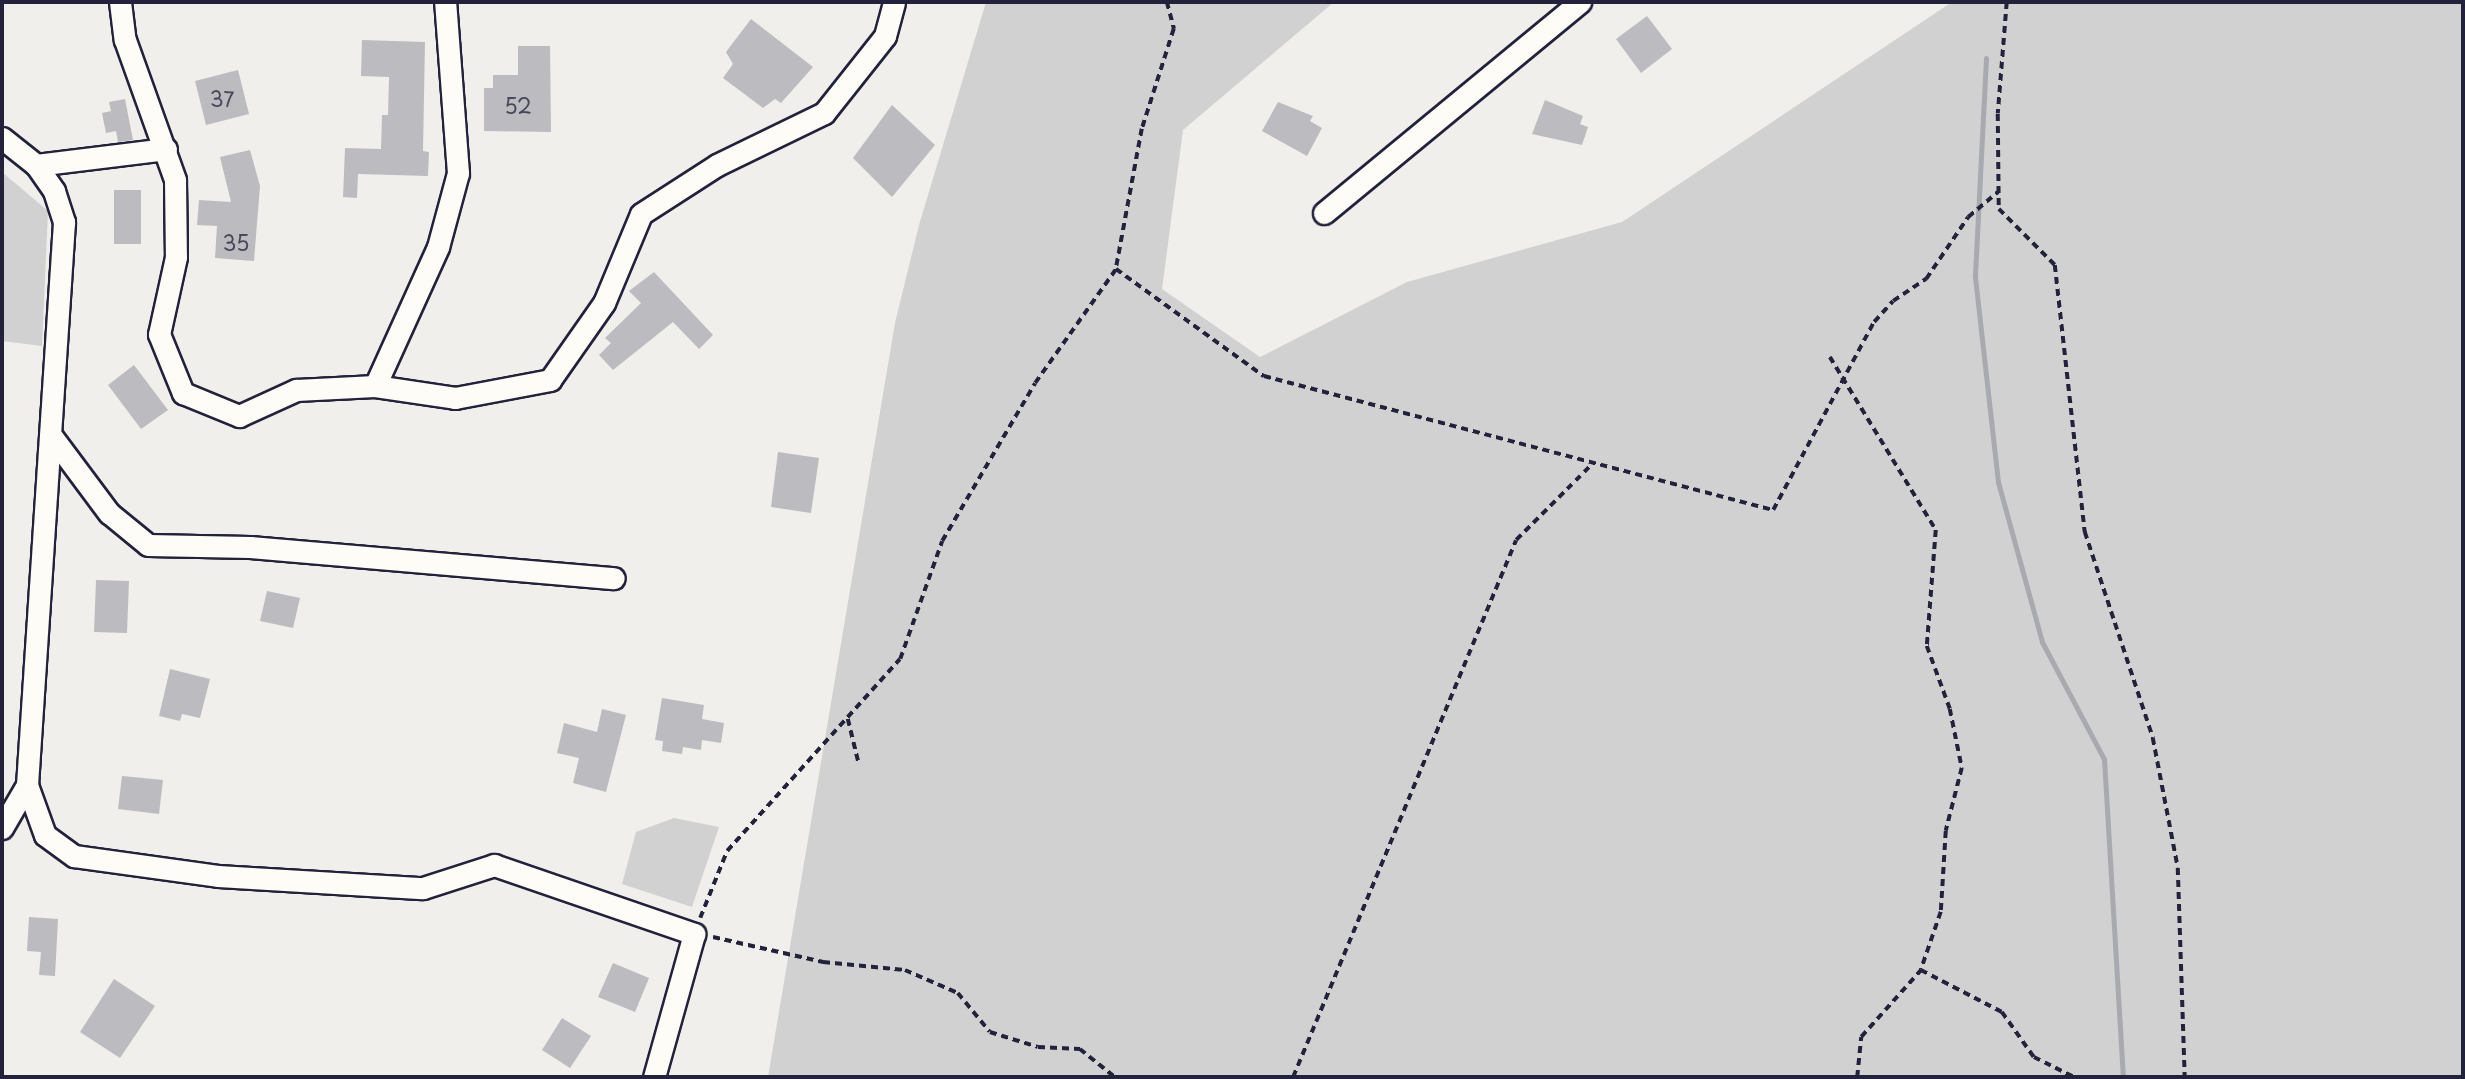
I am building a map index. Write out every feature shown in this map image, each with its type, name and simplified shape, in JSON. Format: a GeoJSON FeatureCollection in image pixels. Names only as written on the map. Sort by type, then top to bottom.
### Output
{"type":"FeatureCollection","features":[{"type":"Feature","properties":{"kind":"street"},"geometry":{"type":"LineString","coordinates":[[120,2],[124,40],[166,149],[175,180],[176,257],[159,334],[183,393],[239,416],[296,390],[375,386],[455,398],[550,380],[604,303],[641,214],[717,165],[824,113],[884,36],[894,2]]}},
{"type":"Feature","properties":{"kind":"street"},"geometry":{"type":"LineString","coordinates":[[375,386],[438,247],[458,173],[445,2]]}},
{"type":"Feature","properties":{"kind":"street"},"geometry":{"type":"LineString","coordinates":[[1324,213],[1580,2]]}},
{"type":"Feature","properties":{"kind":"street"},"geometry":{"type":"LineString","coordinates":[[2,138],[36,165],[54,191],[64,222],[53,438],[27,785],[45,835],[74,856],[218,876],[423,888],[494,865],[694,934],[654,1077]]}},
{"type":"Feature","properties":{"kind":"street"},"geometry":{"type":"LineString","coordinates":[[36,165],[166,149]]}},
{"type":"Feature","properties":{"kind":"street"},"geometry":{"type":"LineString","coordinates":[[53,438],[109,513],[148,545],[250,547],[614,578]]}},
{"type":"Feature","properties":{"kind":"street"},"geometry":{"type":"LineString","coordinates":[[2,828],[27,785]]}},
{"type":"Feature","properties":{"kind":"path"},"geometry":{"type":"LineString","coordinates":[[1115,1077],[1080,1049],[1038,1047],[990,1032],[958,993],[905,970],[823,962],[751,942],[694,934],[727,851],[900,659],[942,541],[1035,383],[1116,269],[1142,129],[1174,29],[1167,2]]}},
{"type":"Feature","properties":{"kind":"path"},"geometry":{"type":"LineString","coordinates":[[2007,2],[1998,114],[1998,209],[2055,265],[2085,531],[2153,738],[2178,868],[2185,1077]]}},
{"type":"Feature","properties":{"kind":"path"},"geometry":{"type":"LineString","coordinates":[[1116,269],[1264,376],[1773,510],[1874,322],[1893,301],[1926,279],[1968,218],[1998,192]]}},
{"type":"Feature","properties":{"kind":"path"},"geometry":{"type":"LineString","coordinates":[[1830,358],[1936,530],[1927,646],[1950,709],[1962,768],[1946,831],[1941,912],[1921,970],[1861,1037],[1857,1077]]}},
{"type":"Feature","properties":{"kind":"path"},"geometry":{"type":"LineString","coordinates":[[1293,1077],[1516,540],[1594,463]]}},
{"type":"Feature","properties":{"kind":"path"},"geometry":{"type":"LineString","coordinates":[[848,719],[859,764]]}},
{"type":"Feature","properties":{"kind":"path"},"geometry":{"type":"LineString","coordinates":[[1921,970],[2003,1012],[2034,1057],[2074,1077]]}},
{"type":"Feature","properties":{"kind":"shaded area"},"geometry":{"type":"Polygon","coordinates":[[[986,2],[1334,2],[1183,130],[1162,289],[1260,357],[1407,282],[1622,222],[1952,2],[2463,2],[2463,1077],[768,1077],[895,323],[919,225],[986,2]]]}},
{"type":"Feature","properties":{"kind":"shaded area"},"geometry":{"type":"Polygon","coordinates":[[[2,172],[48,211],[42,346],[2,341],[2,172]]]}},
{"type":"Feature","properties":{"kind":"shaded area"},"geometry":{"type":"Polygon","coordinates":[[[674,818],[719,827],[692,907],[622,884],[636,832],[674,818]]]}},
{"type":"Feature","properties":{"kind":"building"},"geometry":{"type":"Polygon","coordinates":[[[1647,16],[1672,49],[1641,73],[1616,39],[1647,16]]]}},
{"type":"Feature","properties":{"kind":"building"},"geometry":{"type":"Polygon","coordinates":[[[751,19],[813,67],[781,103],[775,99],[763,108],[723,78],[733,64],[726,52],[751,19]]]}},
{"type":"Feature","properties":{"kind":"building"},"geometry":{"type":"Polygon","coordinates":[[[362,40],[425,42],[423,151],[429,152],[428,176],[358,174],[357,198],[343,197],[345,148],[381,149],[382,115],[388,115],[389,77],[361,76],[362,40]]]}},
{"type":"Feature","properties":{"kind":"building"},"geometry":{"type":"Polygon","coordinates":[[[518,46],[550,46],[551,132],[484,131],[484,88],[493,88],[493,75],[518,75],[518,46]]]}},
{"type":"Feature","properties":{"kind":"building"},"geometry":{"type":"Polygon","coordinates":[[[238,70],[249,114],[206,125],[195,81],[238,70]]]}},
{"type":"Feature","properties":{"kind":"building"},"geometry":{"type":"Polygon","coordinates":[[[125,99],[133,140],[118,142],[116,131],[106,133],[102,113],[111,111],[109,102],[125,99]]]}},
{"type":"Feature","properties":{"kind":"building"},"geometry":{"type":"Polygon","coordinates":[[[1545,100],[1583,116],[1580,124],[1588,127],[1582,145],[1532,134],[1545,100]]]}},
{"type":"Feature","properties":{"kind":"building"},"geometry":{"type":"Polygon","coordinates":[[[1278,102],[1313,116],[1310,121],[1322,128],[1307,156],[1262,131],[1278,102]]]}},
{"type":"Feature","properties":{"kind":"building"},"geometry":{"type":"Polygon","coordinates":[[[892,105],[935,145],[892,197],[853,158],[892,105]]]}},
{"type":"Feature","properties":{"kind":"building"},"geometry":{"type":"Polygon","coordinates":[[[250,150],[260,186],[254,261],[215,258],[217,226],[197,225],[199,200],[231,202],[220,157],[250,150]]]}},
{"type":"Feature","properties":{"kind":"building"},"geometry":{"type":"Polygon","coordinates":[[[114,190],[141,190],[141,244],[114,244],[114,190]]]}},
{"type":"Feature","properties":{"kind":"building"},"geometry":{"type":"Polygon","coordinates":[[[654,272],[713,335],[699,349],[673,322],[613,370],[599,355],[611,343],[605,338],[641,303],[629,291],[654,272]]]}},
{"type":"Feature","properties":{"kind":"building"},"geometry":{"type":"Polygon","coordinates":[[[134,365],[168,410],[141,429],[108,385],[134,365]]]}},
{"type":"Feature","properties":{"kind":"building"},"geometry":{"type":"Polygon","coordinates":[[[778,452],[819,458],[811,513],[771,507],[778,452]]]}},
{"type":"Feature","properties":{"kind":"building"},"geometry":{"type":"Polygon","coordinates":[[[96,580],[129,581],[127,633],[94,632],[96,580]]]}},
{"type":"Feature","properties":{"kind":"building"},"geometry":{"type":"Polygon","coordinates":[[[267,591],[300,598],[293,628],[260,621],[267,591]]]}},
{"type":"Feature","properties":{"kind":"building"},"geometry":{"type":"Polygon","coordinates":[[[170,669],[210,679],[200,718],[182,714],[180,721],[159,716],[170,669]]]}},
{"type":"Feature","properties":{"kind":"building"},"geometry":{"type":"Polygon","coordinates":[[[662,698],[704,705],[702,719],[724,723],[721,743],[702,740],[701,750],[683,747],[682,754],[662,751],[663,741],[655,740],[662,698]]]}},
{"type":"Feature","properties":{"kind":"building"},"geometry":{"type":"Polygon","coordinates":[[[602,709],[626,715],[606,792],[573,783],[579,758],[557,753],[564,723],[597,732],[602,709]]]}},
{"type":"Feature","properties":{"kind":"building"},"geometry":{"type":"Polygon","coordinates":[[[122,776],[163,780],[159,814],[118,809],[122,776]]]}},
{"type":"Feature","properties":{"kind":"building"},"geometry":{"type":"Polygon","coordinates":[[[29,917],[58,919],[55,976],[39,975],[41,952],[27,951],[29,917]]]}},
{"type":"Feature","properties":{"kind":"building"},"geometry":{"type":"Polygon","coordinates":[[[613,963],[649,978],[635,1012],[598,997],[613,963]]]}},
{"type":"Feature","properties":{"kind":"building"},"geometry":{"type":"Polygon","coordinates":[[[114,979],[155,1006],[120,1058],[80,1032],[114,979]]]}},
{"type":"Feature","properties":{"kind":"building"},"geometry":{"type":"Polygon","coordinates":[[[562,1018],[591,1036],[570,1068],[542,1050],[562,1018]]]}},
{"type":"Feature","properties":{"kind":"waterway"},"geometry":{"type":"LineString","coordinates":[[1986,58],[1975,277],[1998,482],[2042,642],[2104,759],[2123,1077]]}}]}
